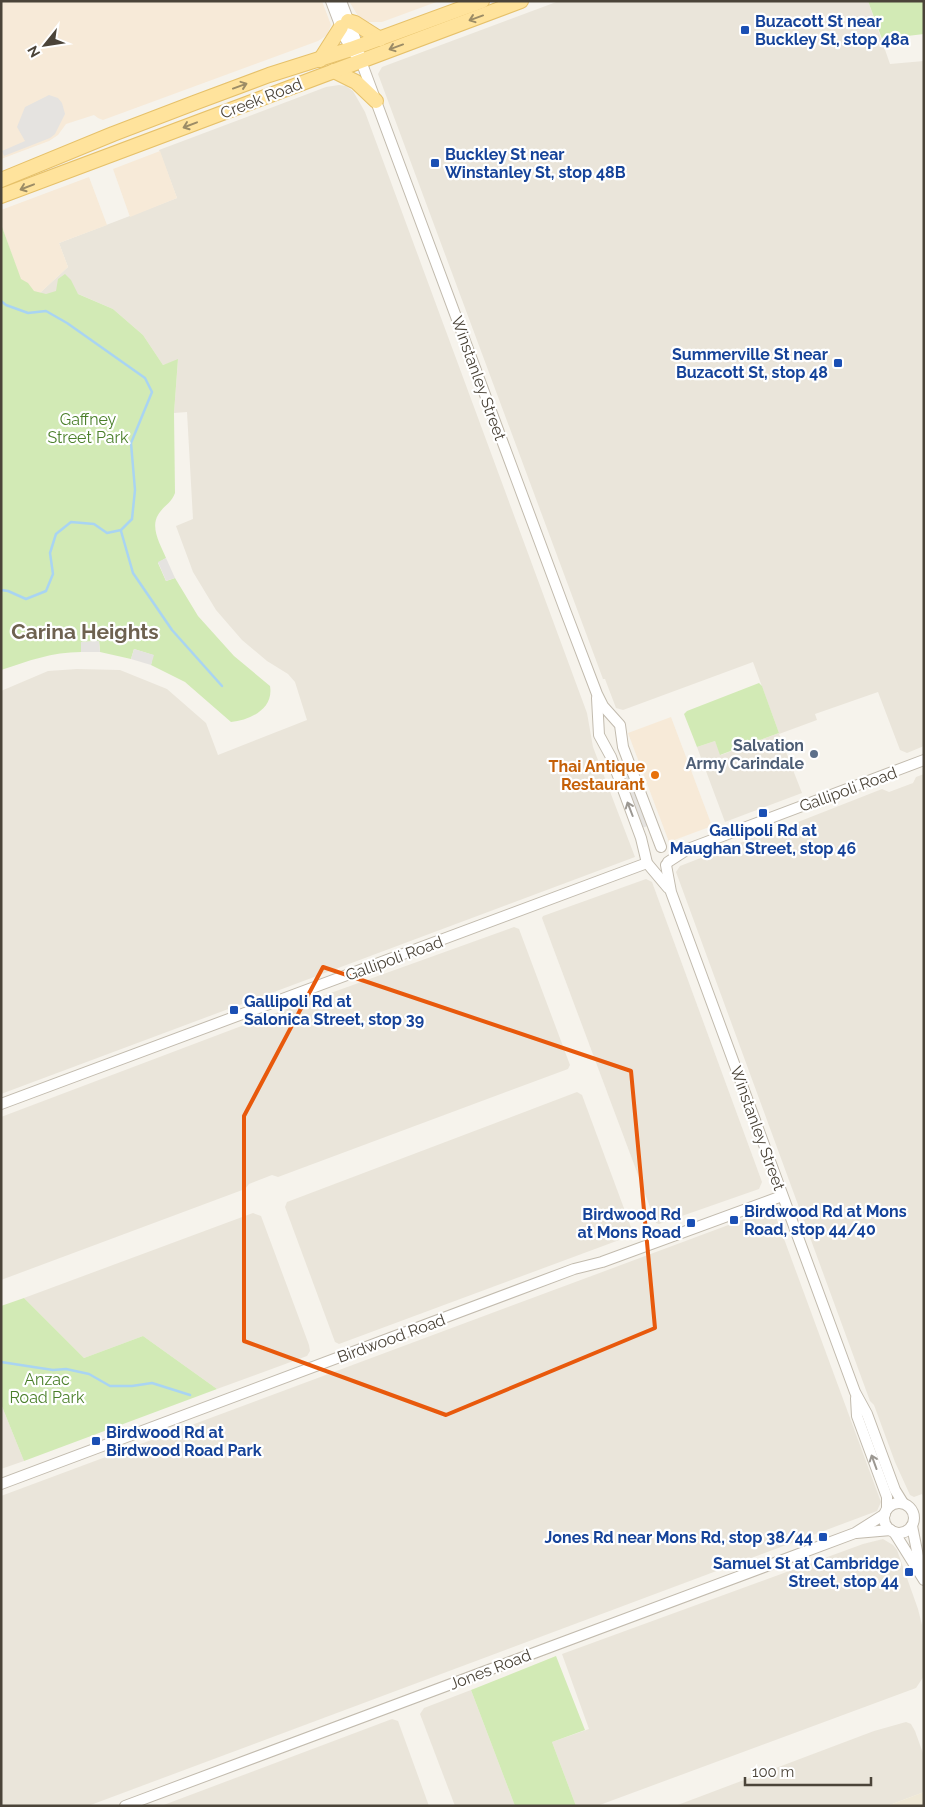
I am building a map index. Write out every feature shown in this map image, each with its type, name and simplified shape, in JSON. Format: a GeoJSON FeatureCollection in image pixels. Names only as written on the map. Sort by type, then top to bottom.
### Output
{"type":"FeatureCollection","features":[{"type":"Feature","properties":{"kind":"main road","name":"Creek Road"},"geometry":{"type":"LineString","coordinates":[[1,196],[334,71],[356,52],[380,39],[482,1]]}},
{"type":"Feature","properties":{"kind":"main road","name":"Creek Road"},"geometry":{"type":"LineString","coordinates":[[1,180],[113,134],[269,75],[356,52],[521,1]]}},
{"type":"Feature","properties":{"kind":"main road"},"geometry":{"type":"LineString","coordinates":[[320,60],[345,24],[355,23],[380,39]]}},
{"type":"Feature","properties":{"kind":"main road"},"geometry":{"type":"LineString","coordinates":[[334,71],[356,82],[376,101]]}},
{"type":"Feature","properties":{"kind":"street","name":"Winstanley Street"},"geometry":{"type":"LineString","coordinates":[[330,1],[345,24]]}},
{"type":"Feature","properties":{"kind":"street","name":"Winstanley Street"},"geometry":{"type":"LineString","coordinates":[[341,1],[345,24],[376,101],[597,694],[614,720],[620,725],[623,747],[662,848],[668,855],[667,864],[671,892],[855,1392],[867,1414],[895,1490],[903,1503]]}},
{"type":"Feature","properties":{"kind":"street","name":"Winstanley Street"},"geometry":{"type":"LineString","coordinates":[[597,694],[599,735],[611,757],[648,862],[671,892]]}},
{"type":"Feature","properties":{"kind":"street"},"geometry":{"type":"LineString","coordinates":[[599,727],[607,719],[614,720]]}},
{"type":"Feature","properties":{"kind":"street"},"geometry":{"type":"LineString","coordinates":[[603,740],[614,741],[621,733]]}},
{"type":"Feature","properties":{"kind":"street","name":"Gallipoli Road"},"geometry":{"type":"LineString","coordinates":[[662,848],[673,851],[688,849],[924,760]]}},
{"type":"Feature","properties":{"kind":"street"},"geometry":{"type":"LineString","coordinates":[[662,848],[650,849],[648,862],[659,869],[667,864]]}},
{"type":"Feature","properties":{"kind":"street","name":"Gallipoli Road"},"geometry":{"type":"LineString","coordinates":[[667,864],[688,849]]}},
{"type":"Feature","properties":{"kind":"street","name":"Gallipoli Road"},"geometry":{"type":"LineString","coordinates":[[1,1104],[648,862]]}},
{"type":"Feature","properties":{"kind":"street","name":"Birdwood Road"},"geometry":{"type":"LineString","coordinates":[[1,1484],[574,1269],[602,1262],[782,1196]]}},
{"type":"Feature","properties":{"kind":"street","name":"Winstanley Street"},"geometry":{"type":"LineString","coordinates":[[855,1392],[857,1416],[887,1497],[886,1511]]}},
{"type":"Feature","properties":{"kind":"street"},"geometry":{"type":"LineString","coordinates":[[894,1503],[903,1503],[911,1509],[914,1515],[912,1526],[915,1546],[924,1580],[893,1531],[885,1523],[886,1511],[894,1503]]}},
{"type":"Feature","properties":{"kind":"street","name":"Jones Road"},"geometry":{"type":"LineString","coordinates":[[125,1806],[855,1533],[886,1511]]}},
{"type":"Feature","properties":{"kind":"street"},"geometry":{"type":"LineString","coordinates":[[893,1531],[904,1532],[912,1526]]}},
{"type":"Feature","properties":{"kind":"street","name":"Jones Road"},"geometry":{"type":"LineString","coordinates":[[855,1533],[893,1531]]}},
{"type":"Feature","properties":{"kind":"highlighted area"},"geometry":{"type":"Polygon","coordinates":[[[323,967],[631,1071],[655,1328],[446,1415],[244,1341],[244,1116],[323,967]]]}},
{"type":"Feature","properties":{"kind":"shaded area"},"geometry":{"type":"Polygon","coordinates":[[[1,1],[322,1],[331,25],[327,35],[318,41],[103,120],[94,115],[66,124],[58,135],[49,141],[1,159],[1,1]]]}},
{"type":"Feature","properties":{"kind":"shaded area"},"geometry":{"type":"Polygon","coordinates":[[[349,1],[439,1],[382,22],[368,22],[358,16],[349,1]]]}},
{"type":"Feature","properties":{"kind":"shaded area"},"geometry":{"type":"Polygon","coordinates":[[[559,1],[868,1],[890,64],[924,61],[924,746],[907,753],[900,750],[878,692],[815,714],[817,720],[779,734],[802,793],[725,822],[697,747],[715,741],[721,755],[779,733],[753,662],[623,710],[616,708],[605,679],[603,679],[378,74],[382,67],[559,1]]]}},
{"type":"Feature","properties":{"kind":"shaded area"},"geometry":{"type":"Polygon","coordinates":[[[346,86],[353,91],[365,112],[587,713],[593,747],[635,857],[1,1094],[1,691],[48,671],[77,669],[120,670],[167,689],[206,723],[218,755],[307,720],[295,682],[288,674],[267,661],[242,640],[216,610],[193,572],[176,526],[193,519],[187,412],[174,413],[178,360],[163,365],[143,335],[113,309],[69,290],[29,303],[68,267],[59,243],[177,198],[159,150],[326,87],[346,86]]]}},
{"type":"Feature","properties":{"kind":"shaded area"},"geometry":{"type":"Polygon","coordinates":[[[49,95],[58,98],[62,103],[65,114],[55,134],[50,138],[4,156],[2,151],[25,141],[17,127],[25,107],[49,95]]]}},
{"type":"Feature","properties":{"kind":"shaded area"},"geometry":{"type":"Polygon","coordinates":[[[160,151],[177,198],[130,217],[113,169],[160,151]]]}},
{"type":"Feature","properties":{"kind":"shaded area"},"geometry":{"type":"Polygon","coordinates":[[[89,177],[107,225],[59,243],[68,267],[29,303],[1,224],[1,210],[89,177]]]}},
{"type":"Feature","properties":{"kind":"shaded area"},"geometry":{"type":"Polygon","coordinates":[[[166,558],[175,578],[166,581],[158,562],[166,558]]]}},
{"type":"Feature","properties":{"kind":"shaded area"},"geometry":{"type":"Polygon","coordinates":[[[99,641],[100,652],[81,652],[81,642],[99,641]]]}},
{"type":"Feature","properties":{"kind":"shaded area"},"geometry":{"type":"Polygon","coordinates":[[[134,649],[154,655],[151,665],[131,659],[134,649]]]}},
{"type":"Feature","properties":{"kind":"shaded area"},"geometry":{"type":"Polygon","coordinates":[[[671,717],[712,826],[669,842],[628,733],[671,717]]]}},
{"type":"Feature","properties":{"kind":"shaded area"},"geometry":{"type":"Polygon","coordinates":[[[625,761],[650,825],[642,828],[618,764],[625,761]]]}},
{"type":"Feature","properties":{"kind":"shaded area"},"geometry":{"type":"Polygon","coordinates":[[[924,774],[924,1498],[922,1494],[914,1497],[910,1495],[895,1462],[874,1405],[870,1401],[676,872],[680,866],[763,834],[769,837],[794,828],[798,822],[882,789],[889,792],[913,783],[916,777],[924,774]]]}},
{"type":"Feature","properties":{"kind":"shaded area"},"geometry":{"type":"Polygon","coordinates":[[[646,879],[652,882],[762,1182],[759,1189],[659,1224],[656,1223],[542,918],[543,916],[646,879]]]}},
{"type":"Feature","properties":{"kind":"shaded area"},"geometry":{"type":"Polygon","coordinates":[[[514,927],[519,929],[570,1065],[568,1069],[278,1177],[272,1175],[249,1184],[245,1189],[1,1280],[1,1117],[289,1008],[514,927]]]}},
{"type":"Feature","properties":{"kind":"shaded area"},"geometry":{"type":"Polygon","coordinates":[[[577,1092],[582,1095],[632,1230],[630,1236],[339,1344],[335,1342],[285,1207],[287,1202],[577,1092]]]}},
{"type":"Feature","properties":{"kind":"shaded area"},"geometry":{"type":"Polygon","coordinates":[[[766,1211],[776,1217],[881,1502],[877,1511],[88,1806],[1,1806],[1,1496],[766,1211]]]}},
{"type":"Feature","properties":{"kind":"shaded area"},"geometry":{"type":"Polygon","coordinates":[[[253,1213],[261,1216],[309,1345],[310,1351],[307,1356],[217,1389],[143,1336],[84,1358],[24,1298],[253,1213]]]}},
{"type":"Feature","properties":{"kind":"shaded area"},"geometry":{"type":"Polygon","coordinates":[[[1,1404],[24,1461],[1,1469],[1,1404]]]}},
{"type":"Feature","properties":{"kind":"shaded area"},"geometry":{"type":"Polygon","coordinates":[[[883,1539],[897,1550],[922,1625],[924,1676],[916,1688],[597,1806],[576,1806],[552,1742],[589,1729],[562,1654],[863,1544],[883,1539]]]}},
{"type":"Feature","properties":{"kind":"shaded area"},"geometry":{"type":"Polygon","coordinates":[[[471,1690],[515,1806],[455,1806],[420,1714],[424,1708],[471,1690]]]}},
{"type":"Feature","properties":{"kind":"shaded area"},"geometry":{"type":"Polygon","coordinates":[[[392,1719],[398,1721],[429,1806],[161,1806],[392,1719]]]}},
{"type":"Feature","properties":{"kind":"shaded area"},"geometry":{"type":"Polygon","coordinates":[[[906,1722],[911,1724],[915,1731],[924,1756],[924,1792],[887,1806],[675,1806],[874,1731],[906,1722]]]}},
{"type":"Feature","properties":{"kind":"shaded area"},"geometry":{"type":"Polygon","coordinates":[[[924,1792],[924,1806],[887,1806],[924,1792]]]}},
{"type":"Feature","properties":{"kind":"green space"},"geometry":{"type":"Polygon","coordinates":[[[868,1],[924,1],[924,34],[882,39],[868,1]]]}},
{"type":"Feature","properties":{"kind":"green space","name":"Gaffney Street Park"},"geometry":{"type":"Polygon","coordinates":[[[1,224],[21,279],[28,283],[34,291],[46,294],[56,291],[58,279],[65,274],[71,280],[78,294],[113,309],[143,335],[163,365],[178,359],[174,413],[175,493],[156,520],[157,537],[166,558],[158,563],[166,581],[175,578],[198,616],[234,656],[270,686],[268,701],[253,716],[231,722],[185,682],[151,665],[153,655],[134,649],[131,659],[100,652],[99,641],[81,642],[81,652],[50,655],[1,670],[1,224]]]}},
{"type":"Feature","properties":{"kind":"green space"},"geometry":{"type":"Polygon","coordinates":[[[759,683],[762,686],[779,733],[720,755],[715,741],[697,747],[684,714],[687,711],[759,683]]]}},
{"type":"Feature","properties":{"kind":"green space","name":"Anzac Road Park"},"geometry":{"type":"Polygon","coordinates":[[[24,1298],[84,1358],[143,1336],[217,1389],[24,1461],[1,1404],[1,1306],[24,1298]]]}},
{"type":"Feature","properties":{"kind":"green space"},"geometry":{"type":"Polygon","coordinates":[[[556,1656],[585,1730],[552,1742],[576,1806],[515,1806],[471,1690],[556,1656]]]}},
{"type":"Feature","properties":{"kind":"waterway"},"geometry":{"type":"LineString","coordinates":[[1,301],[6,305],[28,313],[46,311],[67,323],[145,378],[152,392],[131,443],[135,490],[132,519],[121,530],[107,533],[94,524],[71,522],[56,534],[50,553],[53,574],[46,591],[26,599],[1,590]]}},
{"type":"Feature","properties":{"kind":"waterway"},"geometry":{"type":"LineString","coordinates":[[121,531],[133,573],[172,630],[222,686]]}},
{"type":"Feature","properties":{"kind":"waterway"},"geometry":{"type":"LineString","coordinates":[[1,1362],[53,1370],[66,1369],[89,1374],[110,1386],[132,1386],[152,1383],[190,1395]]}},
{"type":"Feature","properties":{"kind":"place","name":"Buzacott St near Buckley St, stop 48a"},"geometry":{"type":"Point","coordinates":[745,30]}},
{"type":"Feature","properties":{"kind":"place","name":"Buckley St near Winstanley St, stop 48B"},"geometry":{"type":"Point","coordinates":[435,163]}},
{"type":"Feature","properties":{"kind":"place","name":"Summerville St near Buzacott St, stop 48"},"geometry":{"type":"Point","coordinates":[838,363]}},
{"type":"Feature","properties":{"kind":"place","name":"Salvation Army Carindale"},"geometry":{"type":"Point","coordinates":[814,754]}},
{"type":"Feature","properties":{"kind":"place","name":"Thai Antique Restaurant"},"geometry":{"type":"Point","coordinates":[655,775]}},
{"type":"Feature","properties":{"kind":"place","name":"Gallipoli Rd at Maughan Street, stop 46"},"geometry":{"type":"Point","coordinates":[763,813]}},
{"type":"Feature","properties":{"kind":"place","name":"Gallipoli Rd at Salonica Street, stop 39"},"geometry":{"type":"Point","coordinates":[234,1010]}},
{"type":"Feature","properties":{"kind":"place","name":"Birdwood Rd at Mons Road, stop 44/40"},"geometry":{"type":"Point","coordinates":[734,1220]}},
{"type":"Feature","properties":{"kind":"place","name":"Birdwood Rd at Mons Road"},"geometry":{"type":"Point","coordinates":[691,1223]}},
{"type":"Feature","properties":{"kind":"place","name":"Birdwood Rd at Birdwood Road Park"},"geometry":{"type":"Point","coordinates":[96,1441]}},
{"type":"Feature","properties":{"kind":"place","name":"Jones Rd near Mons Rd, stop 38/44"},"geometry":{"type":"Point","coordinates":[823,1537]}},
{"type":"Feature","properties":{"kind":"place","name":"Samuel St at Cambridge Street, stop 44"},"geometry":{"type":"Point","coordinates":[909,1572]}},
{"type":"Feature","properties":{"kind":"district","name":"Carina Heights"},"geometry":{"type":"Point","coordinates":[85,632]}}]}
